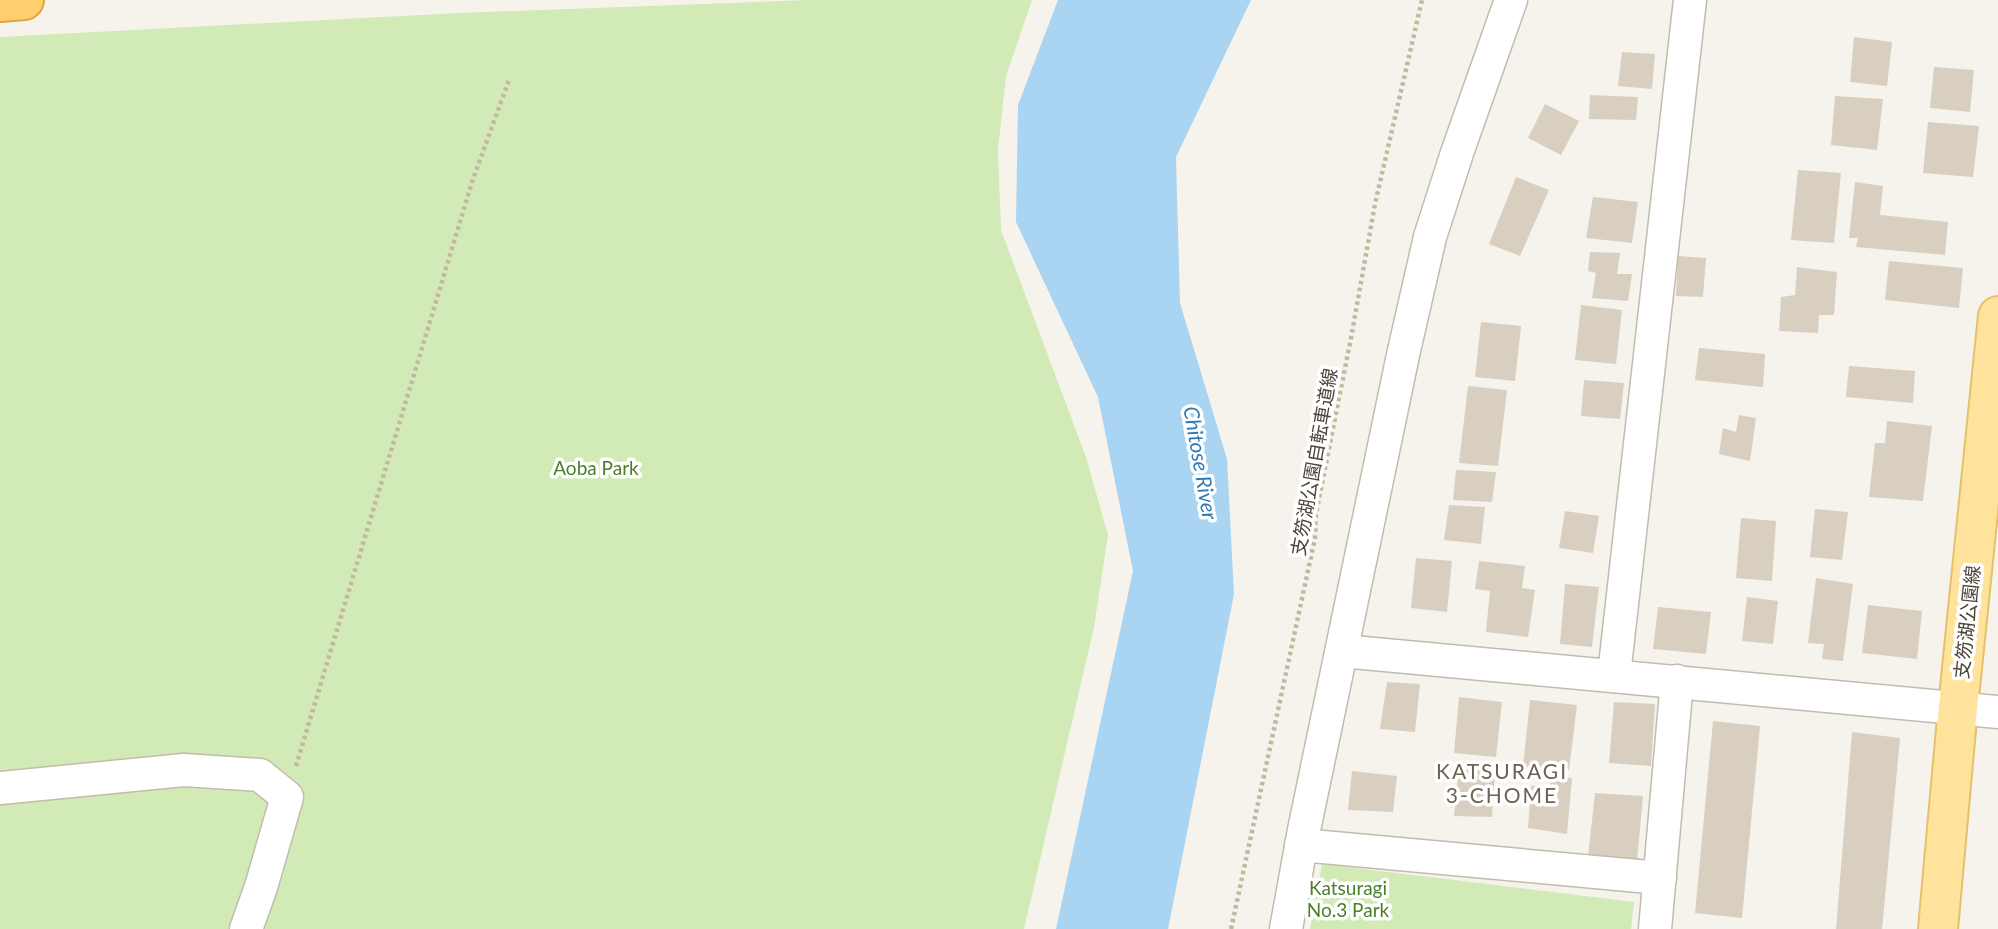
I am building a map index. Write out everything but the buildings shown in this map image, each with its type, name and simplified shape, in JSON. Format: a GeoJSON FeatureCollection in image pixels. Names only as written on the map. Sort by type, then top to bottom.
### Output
{"type":"FeatureCollection","features":[{"type":"Feature","properties":{"kind":"highway"},"geometry":{"type":"LineString","coordinates":[[0,2],[24,0]]}},
{"type":"Feature","properties":{"kind":"main road","name":"支笏湖公園線"},"geometry":{"type":"LineString","coordinates":[[1938,929],[1998,316]]}},
{"type":"Feature","properties":{"kind":"street"},"geometry":{"type":"LineString","coordinates":[[1286,929],[1301,845],[1430,237],[1511,0]]}},
{"type":"Feature","properties":{"kind":"street"},"geometry":{"type":"LineString","coordinates":[[1614,675],[1690,0]]}},
{"type":"Feature","properties":{"kind":"street"},"geometry":{"type":"LineString","coordinates":[[1342,651],[1998,712]]}},
{"type":"Feature","properties":{"kind":"street"},"geometry":{"type":"LineString","coordinates":[[1655,929],[1677,681]]}},
{"type":"Feature","properties":{"kind":"street"},"geometry":{"type":"LineString","coordinates":[[0,788],[184,770],[260,775],[287,797],[246,929]]}},
{"type":"Feature","properties":{"kind":"street"},"geometry":{"type":"LineString","coordinates":[[1301,845],[1660,878]]}},
{"type":"Feature","properties":{"kind":"path","name":"支笏湖公園自転車道線"},"geometry":{"type":"LineString","coordinates":[[1231,929],[1315,538],[1316,514],[1375,204],[1422,0]]}},
{"type":"Feature","properties":{"kind":"path"},"geometry":{"type":"LineString","coordinates":[[287,797],[472,182],[509,80]]}},
{"type":"Feature","properties":{"kind":"green space","name":"Aoba Park"},"geometry":{"type":"Polygon","coordinates":[[[808,0],[1032,0],[1006,76],[998,150],[1001,230],[1086,457],[1108,535],[1094,627],[1024,929],[0,929],[0,37],[459,13],[808,0]]]}},
{"type":"Feature","properties":{"kind":"green space","name":"Katsuragi No.3 Park"},"geometry":{"type":"Polygon","coordinates":[[[1322,864],[1634,902],[1631,929],[1310,929],[1322,864]]]}},
{"type":"Feature","properties":{"kind":"water","name":"Chitose River"},"geometry":{"type":"Polygon","coordinates":[[[1058,0],[1251,0],[1176,157],[1180,303],[1227,459],[1234,594],[1168,929],[1056,929],[1133,571],[1098,397],[1016,222],[1018,105],[1058,0]]]}},
{"type":"Feature","properties":{"kind":"district","name":"KATSURAGI 3-CHOME"},"geometry":{"type":"Point","coordinates":[1502,784]}}]}
